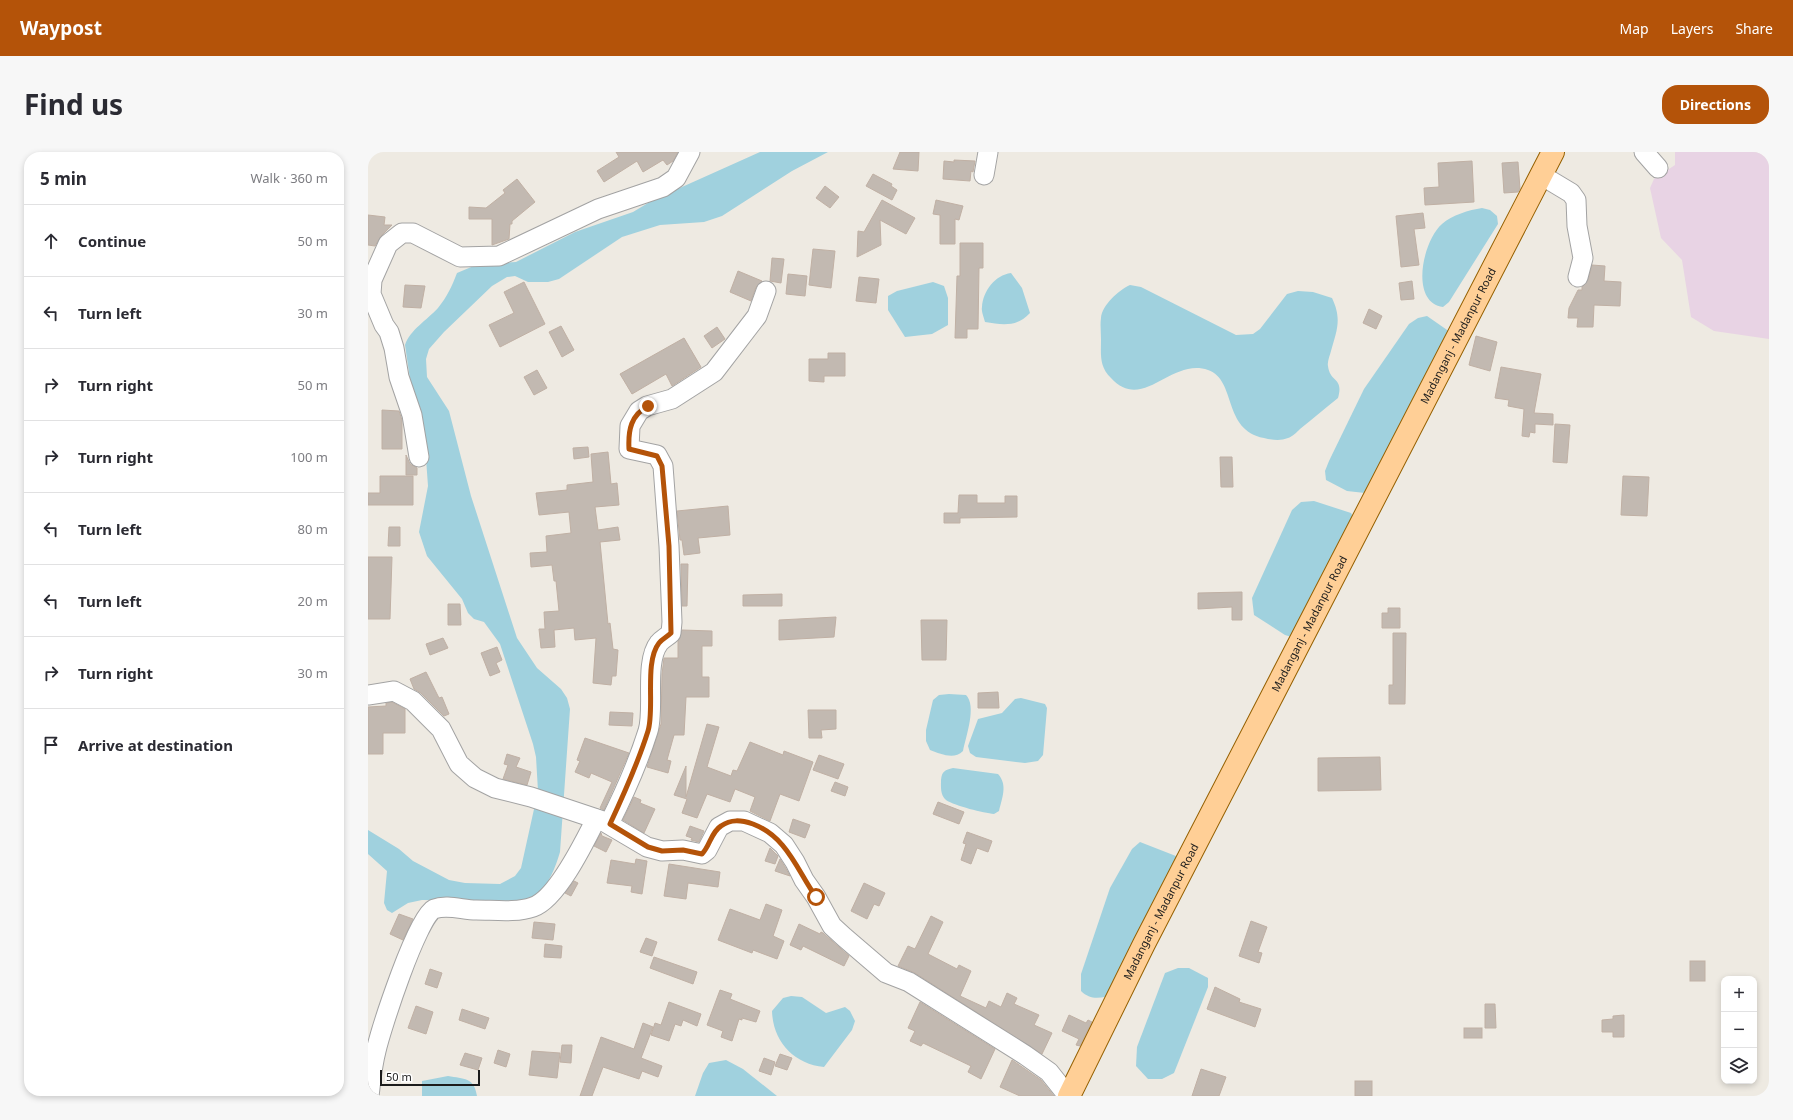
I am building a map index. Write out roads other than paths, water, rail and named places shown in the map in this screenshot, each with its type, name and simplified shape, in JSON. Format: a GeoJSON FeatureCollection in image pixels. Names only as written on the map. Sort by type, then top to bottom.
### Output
{"type":"FeatureCollection","features":[{"type":"Feature","properties":{"kind":"main road","name":"Madanganj - Madanpur Road"},"geometry":{"type":"LineString","coordinates":[[1068,1096],[1144,944],[1553,152]]}},
{"type":"Feature","properties":{"kind":"street"},"geometry":{"type":"LineString","coordinates":[[419,457],[412,415],[399,377],[394,348],[371,294],[372,280],[388,244],[402,233],[412,233],[460,257],[499,256],[598,208],[663,187],[676,178],[690,152]]}},
{"type":"Feature","properties":{"kind":"street"},"geometry":{"type":"LineString","coordinates":[[984,175],[988,152]]}},
{"type":"Feature","properties":{"kind":"street"},"geometry":{"type":"LineString","coordinates":[[1644,152],[1658,168]]}},
{"type":"Feature","properties":{"kind":"street"},"geometry":{"type":"LineString","coordinates":[[1541,175],[1571,193],[1576,200],[1577,226],[1583,258],[1578,277]]}},
{"type":"Feature","properties":{"kind":"street"},"geometry":{"type":"LineString","coordinates":[[369,1096],[375,1052],[387,1013],[419,930],[427,915],[433,910],[444,907],[468,910],[521,910],[535,906],[543,901],[554,890],[628,785],[649,729],[650,695],[655,649],[660,642],[671,633],[672,622],[669,546],[662,466],[657,456],[629,449],[630,426],[639,411],[648,406],[672,399],[714,372],[757,316],[766,291]]}},
{"type":"Feature","properties":{"kind":"street"},"geometry":{"type":"LineString","coordinates":[[368,695],[394,691],[404,695],[417,705],[441,728],[460,764],[475,778],[495,788],[531,797],[603,822],[648,847],[662,851],[683,850],[702,854],[707,850],[719,827],[730,821],[744,821],[770,833],[784,845],[796,862],[804,880],[816,897],[832,926],[844,937],[886,973],[909,982],[1025,1055],[1049,1072],[1068,1096]]}},
{"type":"Feature","properties":{"kind":"water"},"geometry":{"type":"Polygon","coordinates":[[[760,152],[828,152],[792,171],[722,216],[704,222],[660,225],[622,237],[559,279],[548,282],[528,282],[515,276],[507,277],[492,286],[444,332],[429,349],[426,359],[427,377],[449,411],[471,496],[517,638],[537,668],[561,689],[567,698],[570,709],[560,852],[552,874],[544,887],[534,897],[527,901],[422,900],[408,903],[392,913],[387,910],[384,903],[387,871],[368,854],[368,830],[399,849],[413,861],[449,880],[465,883],[500,884],[515,876],[521,868],[538,791],[536,757],[533,744],[500,644],[484,622],[474,619],[468,613],[462,599],[427,556],[419,532],[428,486],[424,431],[414,406],[405,345],[407,340],[441,304],[457,273],[476,265],[516,262],[575,232],[633,212],[653,200],[760,152]]]}},
{"type":"Feature","properties":{"kind":"water"},"geometry":{"type":"Polygon","coordinates":[[[1482,208],[1490,210],[1497,216],[1498,224],[1449,302],[1443,307],[1432,303],[1426,294],[1423,283],[1425,256],[1429,243],[1435,232],[1446,221],[1461,213],[1482,208]]]}},
{"type":"Feature","properties":{"kind":"water"},"geometry":{"type":"Polygon","coordinates":[[[1011,273],[1022,288],[1030,313],[1025,318],[1015,323],[998,324],[985,322],[982,309],[987,290],[995,280],[1005,274],[1011,273]]]}},
{"type":"Feature","properties":{"kind":"water"},"geometry":{"type":"Polygon","coordinates":[[[933,282],[944,286],[948,298],[948,325],[932,334],[905,337],[888,310],[888,296],[897,291],[933,282]]]}},
{"type":"Feature","properties":{"kind":"water"},"geometry":{"type":"Polygon","coordinates":[[[1130,285],[1141,287],[1236,335],[1253,334],[1260,329],[1287,294],[1298,291],[1313,292],[1332,298],[1337,312],[1338,324],[1328,364],[1331,375],[1338,383],[1338,398],[1293,436],[1282,440],[1276,440],[1264,438],[1251,433],[1242,425],[1235,416],[1223,384],[1217,375],[1208,370],[1195,368],[1182,371],[1146,387],[1134,390],[1123,387],[1111,378],[1104,369],[1101,355],[1101,321],[1102,313],[1108,303],[1116,294],[1130,285]]]}},
{"type":"Feature","properties":{"kind":"water"},"geometry":{"type":"Polygon","coordinates":[[[1427,316],[1450,332],[1365,493],[1347,491],[1326,480],[1325,471],[1329,461],[1364,389],[1409,324],[1418,318],[1427,316]]]}},
{"type":"Feature","properties":{"kind":"water"},"geometry":{"type":"Polygon","coordinates":[[[1314,501],[1351,513],[1356,522],[1295,638],[1285,635],[1254,615],[1252,598],[1292,510],[1301,502],[1314,501]]]}},
{"type":"Feature","properties":{"kind":"water"},"geometry":{"type":"Polygon","coordinates":[[[939,695],[966,695],[971,706],[970,722],[963,751],[952,756],[930,750],[926,741],[926,730],[933,700],[939,695]]]}},
{"type":"Feature","properties":{"kind":"water"},"geometry":{"type":"Polygon","coordinates":[[[1021,698],[1045,704],[1047,708],[1043,755],[1038,761],[1025,763],[976,757],[970,753],[968,746],[978,719],[1002,713],[1015,699],[1021,698]]]}},
{"type":"Feature","properties":{"kind":"water"},"geometry":{"type":"Polygon","coordinates":[[[953,768],[998,774],[1004,787],[999,811],[994,814],[984,812],[963,807],[946,800],[941,791],[941,777],[944,771],[953,768]]]}},
{"type":"Feature","properties":{"kind":"water"},"geometry":{"type":"Polygon","coordinates":[[[1140,842],[1181,858],[1115,994],[1097,998],[1089,996],[1081,991],[1081,974],[1110,888],[1132,849],[1140,842]]]}},
{"type":"Feature","properties":{"kind":"water"},"geometry":{"type":"Polygon","coordinates":[[[1178,968],[1189,968],[1208,978],[1208,987],[1174,1073],[1162,1079],[1148,1079],[1136,1066],[1137,1047],[1165,973],[1178,968]]]}},
{"type":"Feature","properties":{"kind":"water"},"geometry":{"type":"Polygon","coordinates":[[[791,996],[802,997],[826,1013],[845,1007],[850,1011],[855,1021],[852,1030],[824,1067],[813,1065],[795,1056],[787,1050],[776,1032],[772,1011],[783,998],[791,996]]]}},
{"type":"Feature","properties":{"kind":"water"},"geometry":{"type":"Polygon","coordinates":[[[726,1060],[743,1069],[777,1096],[695,1096],[703,1073],[709,1063],[726,1060]]]}},
{"type":"Feature","properties":{"kind":"water"},"geometry":{"type":"Polygon","coordinates":[[[448,1076],[471,1082],[476,1090],[477,1096],[422,1096],[422,1081],[448,1076]]]}}]}
